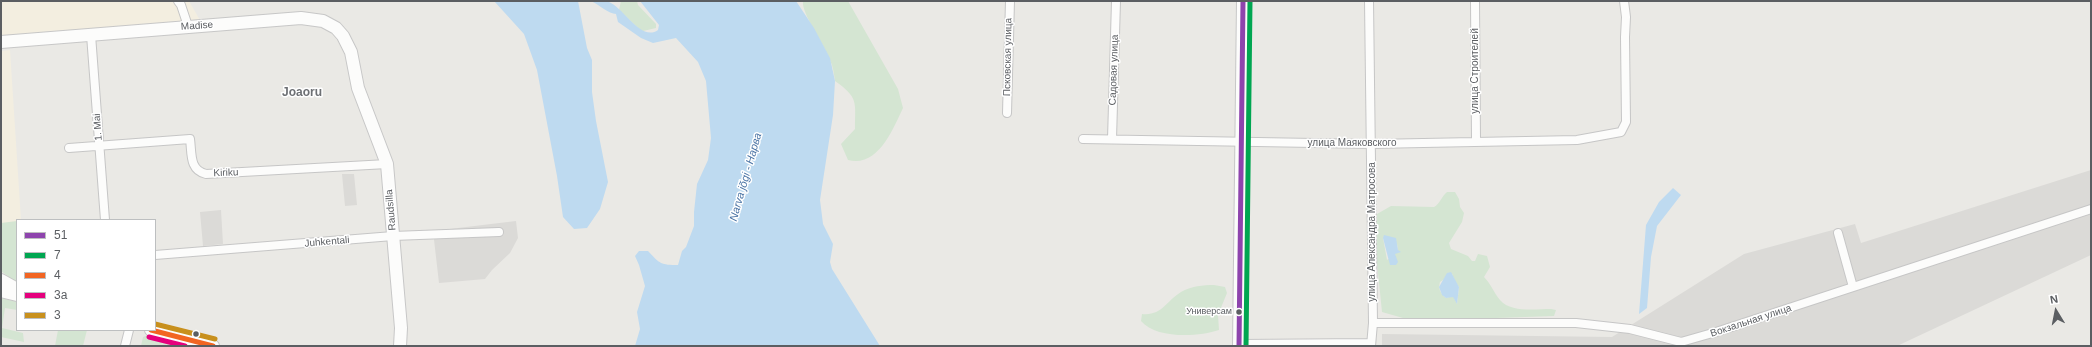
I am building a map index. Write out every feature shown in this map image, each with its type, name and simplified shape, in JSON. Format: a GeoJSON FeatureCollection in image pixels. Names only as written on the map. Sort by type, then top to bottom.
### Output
{"type":"FeatureCollection","features":[{"type":"Feature","properties":{"kind":"street"},"geometry":{"type":"LineString","coordinates":[[178,1],[181,5],[188,26]]}},
{"type":"Feature","properties":{"kind":"street","name":"Псковская улица"},"geometry":{"type":"LineString","coordinates":[[1007,113],[1010,1]]}},
{"type":"Feature","properties":{"kind":"street","name":"Садовая улица"},"geometry":{"type":"LineString","coordinates":[[1112,139],[1116,1]]}},
{"type":"Feature","properties":{"kind":"street"},"geometry":{"type":"LineString","coordinates":[[1243,1],[1239,345],[1371,345]]}},
{"type":"Feature","properties":{"kind":"street","name":"улица Александра Матросова"},"geometry":{"type":"LineString","coordinates":[[1369,1],[1372,144],[1373,323],[1371,345]]}},
{"type":"Feature","properties":{"kind":"street","name":"улица Строителей"},"geometry":{"type":"LineString","coordinates":[[1475,1],[1476,141]]}},
{"type":"Feature","properties":{"kind":"street","name":"улица Маяковского"},"geometry":{"type":"LineString","coordinates":[[1083,139],[1372,144],[1577,140],[1620,132],[1626,122],[1626,17],[1624,1]]}},
{"type":"Feature","properties":{"kind":"street","name":"Madise"},"geometry":{"type":"LineString","coordinates":[[1,42],[301,18],[323,21],[336,28],[347,43],[351,52],[356,79]]}},
{"type":"Feature","properties":{"kind":"street","name":"1. Mai"},"geometry":{"type":"LineString","coordinates":[[91,35],[105,219]]}},
{"type":"Feature","properties":{"kind":"street","name":"Raudsilla"},"geometry":{"type":"LineString","coordinates":[[356,79],[387,164],[401,340],[400,346]]}},
{"type":"Feature","properties":{"kind":"street","name":"Kiriku"},"geometry":{"type":"LineString","coordinates":[[69,148],[190,139],[192,164],[196,170],[206,174],[387,164]]}},
{"type":"Feature","properties":{"kind":"street","name":"Вокзальная улица"},"geometry":{"type":"LineString","coordinates":[[1373,323],[1576,323],[1630,329],[1681,342],[1716,332],[2091,209]]}},
{"type":"Feature","properties":{"kind":"street","name":"Juhkentali"},"geometry":{"type":"LineString","coordinates":[[156,255],[393,236],[499,232]]}},
{"type":"Feature","properties":{"kind":"street"},"geometry":{"type":"LineString","coordinates":[[1838,233],[1853,287]]}},
{"type":"Feature","properties":{"kind":"street"},"geometry":{"type":"LineString","coordinates":[[1,280],[16,288]]}},
{"type":"Feature","properties":{"kind":"street"},"geometry":{"type":"LineString","coordinates":[[1,291],[16,295]]}},
{"type":"Feature","properties":{"kind":"street"},"geometry":{"type":"LineString","coordinates":[[125,346],[129,331]]}},
{"type":"Feature","properties":{"kind":"street"},"geometry":{"type":"LineString","coordinates":[[155,331],[213,346]]}},
{"type":"Feature","properties":{"kind":"shaded area"},"geometry":{"type":"Polygon","coordinates":[[[1,1],[189,1],[201,22],[1,38],[1,1]]]}},
{"type":"Feature","properties":{"kind":"shaded area"},"geometry":{"type":"Polygon","coordinates":[[[10,50],[21,219],[16,219],[16,226],[1,228],[1,51],[10,50]]]}},
{"type":"Feature","properties":{"kind":"shaded area"},"geometry":{"type":"Polygon","coordinates":[[[2091,170],[2091,255],[1897,346],[1382,346],[1382,334],[1612,337],[1744,254],[1855,224],[1861,243],[2091,170]]]}},
{"type":"Feature","properties":{"kind":"shaded area"},"geometry":{"type":"Polygon","coordinates":[[[342,174],[354,174],[357,205],[345,206],[342,174]]]}},
{"type":"Feature","properties":{"kind":"shaded area"},"geometry":{"type":"Polygon","coordinates":[[[221,210],[223,244],[203,246],[200,212],[221,210]]]}},
{"type":"Feature","properties":{"kind":"shaded area"},"geometry":{"type":"Polygon","coordinates":[[[516,221],[518,238],[510,253],[485,279],[439,283],[433,231],[516,221]]]}},
{"type":"Feature","properties":{"kind":"green space"},"geometry":{"type":"Polygon","coordinates":[[[621,1],[637,1],[638,5],[656,24],[656,28],[643,31],[640,30],[619,10],[621,1]]]}},
{"type":"Feature","properties":{"kind":"green space"},"geometry":{"type":"Polygon","coordinates":[[[803,1],[848,1],[898,89],[903,108],[883,145],[876,153],[868,158],[859,161],[848,160],[841,144],[855,129],[854,101],[848,92],[835,81],[831,62],[806,13],[803,6],[803,1]]]}},
{"type":"Feature","properties":{"kind":"green space"},"geometry":{"type":"Polygon","coordinates":[[[1447,192],[1455,192],[1459,199],[1460,207],[1464,213],[1462,222],[1449,243],[1451,249],[1468,256],[1472,261],[1475,261],[1478,254],[1487,256],[1490,267],[1484,277],[1500,300],[1505,304],[1517,309],[1556,310],[1554,316],[1496,318],[1403,318],[1382,312],[1376,253],[1377,214],[1391,206],[1434,207],[1447,192]],[[1383,238],[1387,260],[1398,250],[1397,244],[1383,238]],[[1452,274],[1440,282],[1439,289],[1446,298],[1453,296],[1457,304],[1459,287],[1452,274]]]}},
{"type":"Feature","properties":{"kind":"green space"},"geometry":{"type":"Polygon","coordinates":[[[16,221],[16,282],[1,271],[1,223],[16,221]]]}},
{"type":"Feature","properties":{"kind":"green space"},"geometry":{"type":"Polygon","coordinates":[[[1214,285],[1225,287],[1227,293],[1218,315],[1219,330],[1189,335],[1167,334],[1148,327],[1141,321],[1142,314],[1154,313],[1181,292],[1189,288],[1214,285]]]}},
{"type":"Feature","properties":{"kind":"green space"},"geometry":{"type":"Polygon","coordinates":[[[1,298],[16,302],[16,310],[5,308],[2,328],[23,333],[24,342],[1,337],[1,298]]]}},
{"type":"Feature","properties":{"kind":"green space"},"geometry":{"type":"Polygon","coordinates":[[[58,331],[87,331],[83,346],[55,346],[58,331]]]}},
{"type":"Feature","properties":{"kind":"green space"},"geometry":{"type":"Polygon","coordinates":[[[148,335],[189,346],[141,346],[143,337],[148,335]]]}},
{"type":"Feature","properties":{"kind":"water"},"geometry":{"type":"Polygon","coordinates":[[[494,1],[578,1],[587,48],[592,60],[592,92],[608,182],[600,209],[587,228],[574,229],[563,217],[557,176],[537,70],[524,34],[494,1]]]}},
{"type":"Feature","properties":{"kind":"water","name":"Narva jõgi - Нарва"},"geometry":{"type":"Polygon","coordinates":[[[591,1],[609,2],[615,5],[639,28],[645,32],[652,32],[658,30],[659,25],[640,1],[796,1],[814,28],[830,58],[835,81],[833,115],[820,200],[823,224],[833,244],[830,262],[832,269],[880,346],[635,346],[640,329],[637,312],[645,286],[635,256],[639,251],[648,251],[661,263],[678,265],[682,251],[686,247],[694,226],[697,184],[708,160],[711,138],[706,81],[698,62],[676,38],[653,43],[641,38],[618,22],[616,14],[613,14],[591,1]]]}},
{"type":"Feature","properties":{"kind":"water"},"geometry":{"type":"Polygon","coordinates":[[[1673,188],[1681,195],[1657,226],[1651,257],[1647,308],[1639,314],[1646,225],[1659,202],[1673,188]]]}},
{"type":"Feature","properties":{"kind":"water"},"geometry":{"type":"Polygon","coordinates":[[[1384,235],[1396,238],[1398,250],[1401,252],[1395,254],[1398,262],[1396,265],[1390,265],[1383,238],[1384,235]]]}},
{"type":"Feature","properties":{"kind":"water"},"geometry":{"type":"Polygon","coordinates":[[[1451,272],[1459,287],[1457,304],[1453,297],[1446,298],[1442,295],[1439,287],[1447,273],[1451,272]]]}},
{"type":"Feature","properties":{"kind":"transit line","name":"51"},"geometry":{"type":"LineString","coordinates":[[1239,346],[1243,1]]}},
{"type":"Feature","properties":{"kind":"transit line","name":"7"},"geometry":{"type":"LineString","coordinates":[[1246,346],[1250,1]]}},
{"type":"Feature","properties":{"kind":"transit line","name":"3"},"geometry":{"type":"LineString","coordinates":[[156,324],[215,339]]}},
{"type":"Feature","properties":{"kind":"transit line","name":"4"},"geometry":{"type":"LineString","coordinates":[[155,331],[213,346]]}},
{"type":"Feature","properties":{"kind":"transit line","name":"3a"},"geometry":{"type":"LineString","coordinates":[[149,337],[185,346]]}},
{"type":"Feature","properties":{"kind":"place","name":"Универсам"},"geometry":{"type":"Point","coordinates":[1239,312]}},
{"type":"Feature","properties":{"kind":"district","name":"Joaoru"},"geometry":{"type":"Point","coordinates":[302,93]}}]}
